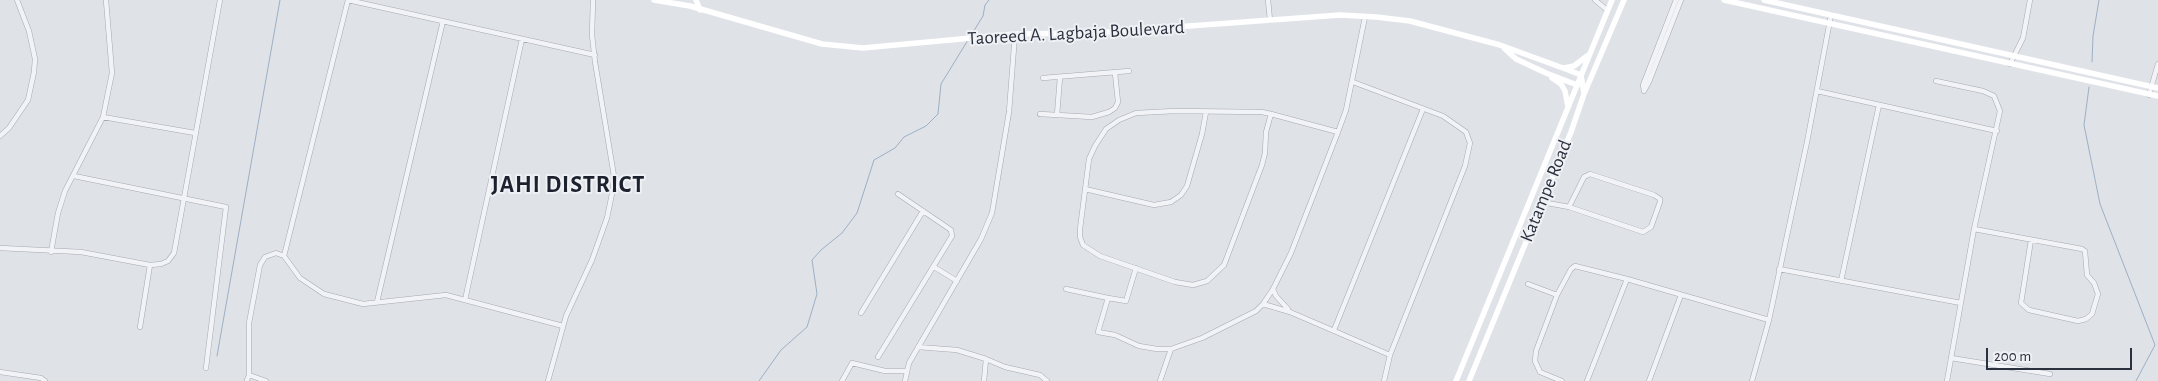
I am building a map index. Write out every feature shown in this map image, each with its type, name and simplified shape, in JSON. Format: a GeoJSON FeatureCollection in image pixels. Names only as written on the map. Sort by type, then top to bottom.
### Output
{"type":"FeatureCollection","features":[{"type":"Feature","properties":{"kind":"street"},"geometry":{"type":"LineString","coordinates":[[0,136],[9,128],[28,100],[34,72],[35,60],[29,31],[17,0]]}},
{"type":"Feature","properties":{"kind":"street"},"geometry":{"type":"LineString","coordinates":[[51,252],[58,213],[65,191],[103,117],[112,73],[106,0]]}},
{"type":"Feature","properties":{"kind":"street"},"geometry":{"type":"LineString","coordinates":[[0,248],[81,252],[150,265],[168,261],[174,253],[220,0]]}},
{"type":"Feature","properties":{"kind":"street"},"geometry":{"type":"LineString","coordinates":[[284,256],[348,0],[594,55]]}},
{"type":"Feature","properties":{"kind":"street"},"geometry":{"type":"LineString","coordinates":[[548,381],[563,326],[592,260],[607,218],[613,189],[614,176],[594,55],[593,0]]}},
{"type":"Feature","properties":{"kind":"street","name":"Taoreed A. Lagbaja Boulevard"},"geometry":{"type":"LineString","coordinates":[[654,0],[687,3],[700,10],[822,44],[862,48],[1015,34],[1093,33],[1340,15],[1365,16],[1410,20],[1500,46],[1581,75]]}},
{"type":"Feature","properties":{"kind":"street"},"geometry":{"type":"LineString","coordinates":[[696,0],[700,10]]}},
{"type":"Feature","properties":{"kind":"street"},"geometry":{"type":"LineString","coordinates":[[1268,0],[1270,20]]}},
{"type":"Feature","properties":{"kind":"street"},"geometry":{"type":"LineString","coordinates":[[1596,0],[1607,10]]}},
{"type":"Feature","properties":{"kind":"street","name":"Katampe Road"},"geometry":{"type":"LineString","coordinates":[[1456,381],[1568,107],[1580,83],[1581,75],[1612,0]]}},
{"type":"Feature","properties":{"kind":"street","name":"Katampe Road"},"geometry":{"type":"LineString","coordinates":[[1468,381],[1624,0]]}},
{"type":"Feature","properties":{"kind":"street"},"geometry":{"type":"LineString","coordinates":[[1656,57],[1647,88],[1644,91],[1643,85],[1656,57],[1675,8],[1676,0]]}},
{"type":"Feature","properties":{"kind":"street"},"geometry":{"type":"LineString","coordinates":[[1675,8],[1681,0]]}},
{"type":"Feature","properties":{"kind":"street"},"geometry":{"type":"LineString","coordinates":[[1724,0],[2158,96]]}},
{"type":"Feature","properties":{"kind":"street"},"geometry":{"type":"LineString","coordinates":[[1764,0],[2155,88]]}},
{"type":"Feature","properties":{"kind":"street"},"geometry":{"type":"LineString","coordinates":[[2010,64],[2023,38],[2030,0]]}},
{"type":"Feature","properties":{"kind":"street"},"geometry":{"type":"LineString","coordinates":[[1752,381],[1780,269],[1831,15]]}},
{"type":"Feature","properties":{"kind":"street"},"geometry":{"type":"LineString","coordinates":[[1108,298],[1098,332],[1115,336],[1139,346],[1157,349],[1171,349],[1202,338],[1233,324],[1256,311],[1263,304],[1273,289],[1291,253],[1346,110],[1365,16]]}},
{"type":"Feature","properties":{"kind":"street"},"geometry":{"type":"LineString","coordinates":[[377,302],[443,21]]}},
{"type":"Feature","properties":{"kind":"street"},"geometry":{"type":"LineString","coordinates":[[905,381],[906,371],[918,347],[982,239],[992,213],[1010,112],[1015,34]]}},
{"type":"Feature","properties":{"kind":"street"},"geometry":{"type":"LineString","coordinates":[[465,300],[522,39]]}},
{"type":"Feature","properties":{"kind":"street","name":"Taoreed A. Lagbaja Boulevard"},"geometry":{"type":"LineString","coordinates":[[1500,46],[1516,59],[1546,73],[1580,83]]}},
{"type":"Feature","properties":{"kind":"street"},"geometry":{"type":"LineString","coordinates":[[1563,68],[1581,61],[1590,53]]}},
{"type":"Feature","properties":{"kind":"street"},"geometry":{"type":"LineString","coordinates":[[2149,94],[2155,88],[2158,64]]}},
{"type":"Feature","properties":{"kind":"street"},"geometry":{"type":"LineString","coordinates":[[1043,78],[1130,71]]}},
{"type":"Feature","properties":{"kind":"street"},"geometry":{"type":"LineString","coordinates":[[1040,114],[1092,117],[1109,112],[1115,108],[1118,102],[1115,72]]}},
{"type":"Feature","properties":{"kind":"street"},"geometry":{"type":"LineString","coordinates":[[1546,73],[1561,84],[1565,91],[1568,107]]}},
{"type":"Feature","properties":{"kind":"street"},"geometry":{"type":"LineString","coordinates":[[1584,94],[1580,83],[1592,76]]}},
{"type":"Feature","properties":{"kind":"street"},"geometry":{"type":"LineString","coordinates":[[1057,115],[1060,77]]}},
{"type":"Feature","properties":{"kind":"street"},"geometry":{"type":"LineString","coordinates":[[1936,81],[1984,91],[1994,96],[2000,111],[1974,229],[1947,381]]}},
{"type":"Feature","properties":{"kind":"street"},"geometry":{"type":"LineString","coordinates":[[1353,82],[1444,116],[1461,127],[1469,138],[1470,150],[1390,355],[1384,381]]}},
{"type":"Feature","properties":{"kind":"street"},"geometry":{"type":"LineString","coordinates":[[1817,91],[1997,131]]}},
{"type":"Feature","properties":{"kind":"street"},"geometry":{"type":"LineString","coordinates":[[1841,281],[1879,105]]}},
{"type":"Feature","properties":{"kind":"street"},"geometry":{"type":"LineString","coordinates":[[1334,330],[1423,108]]}},
{"type":"Feature","properties":{"kind":"street"},"geometry":{"type":"LineString","coordinates":[[1109,112],[1119,120]]}},
{"type":"Feature","properties":{"kind":"street"},"geometry":{"type":"LineString","coordinates":[[1085,189],[1154,205],[1171,202],[1181,195],[1187,186],[1202,134],[1206,112]]}},
{"type":"Feature","properties":{"kind":"street"},"geometry":{"type":"LineString","coordinates":[[1271,114],[1266,132],[1266,153],[1224,265],[1207,281],[1193,285],[1175,282],[1100,256],[1083,245],[1080,229],[1089,160],[1106,129],[1119,120],[1136,113],[1262,112],[1271,114],[1338,132]]}},
{"type":"Feature","properties":{"kind":"street"},"geometry":{"type":"LineString","coordinates":[[103,117],[195,133]]}},
{"type":"Feature","properties":{"kind":"street"},"geometry":{"type":"LineString","coordinates":[[1542,202],[1569,207],[1643,232],[1651,227],[1660,199],[1654,195],[1590,174],[1584,176],[1569,207]]}},
{"type":"Feature","properties":{"kind":"street"},"geometry":{"type":"LineString","coordinates":[[74,176],[226,207],[206,368]]}},
{"type":"Feature","properties":{"kind":"street"},"geometry":{"type":"LineString","coordinates":[[878,357],[951,240],[951,230],[898,194]]}},
{"type":"Feature","properties":{"kind":"street"},"geometry":{"type":"LineString","coordinates":[[861,313],[922,211]]}},
{"type":"Feature","properties":{"kind":"street"},"geometry":{"type":"LineString","coordinates":[[1974,229],[2082,249],[2085,251],[2087,274],[2094,283],[2098,294],[2092,314],[2086,319],[2078,321],[2029,310],[2022,303],[2031,240]]}},
{"type":"Feature","properties":{"kind":"street"},"geometry":{"type":"LineString","coordinates":[[266,381],[248,378],[250,323],[260,265],[265,257],[276,253],[284,256],[300,278],[324,294],[363,304],[446,295],[563,326]]}},
{"type":"Feature","properties":{"kind":"street"},"geometry":{"type":"LineString","coordinates":[[140,327],[150,265]]}},
{"type":"Feature","properties":{"kind":"street"},"geometry":{"type":"LineString","coordinates":[[1558,380],[1540,372],[1534,361],[1537,344],[1557,295],[1571,269],[1575,266],[1768,320]]}},
{"type":"Feature","properties":{"kind":"street"},"geometry":{"type":"LineString","coordinates":[[934,267],[957,281]]}},
{"type":"Feature","properties":{"kind":"street"},"geometry":{"type":"LineString","coordinates":[[1066,290],[1126,301],[1136,268]]}},
{"type":"Feature","properties":{"kind":"street"},"geometry":{"type":"LineString","coordinates":[[1780,269],[1961,303]]}},
{"type":"Feature","properties":{"kind":"street"},"geometry":{"type":"LineString","coordinates":[[1587,381],[1627,279]]}},
{"type":"Feature","properties":{"kind":"street"},"geometry":{"type":"LineString","coordinates":[[1528,284],[1557,295]]}},
{"type":"Feature","properties":{"kind":"street"},"geometry":{"type":"LineString","coordinates":[[1273,289],[1282,305],[1290,312]]}},
{"type":"Feature","properties":{"kind":"street"},"geometry":{"type":"LineString","coordinates":[[1649,381],[1681,295]]}},
{"type":"Feature","properties":{"kind":"street"},"geometry":{"type":"LineString","coordinates":[[1263,304],[1290,312],[1390,355]]}},
{"type":"Feature","properties":{"kind":"street"},"geometry":{"type":"LineString","coordinates":[[918,347],[957,350],[1005,367],[1040,375],[1047,381]]}},
{"type":"Feature","properties":{"kind":"street"},"geometry":{"type":"LineString","coordinates":[[1160,381],[1171,349]]}},
{"type":"Feature","properties":{"kind":"street"},"geometry":{"type":"LineString","coordinates":[[1951,358],[2050,374]]}},
{"type":"Feature","properties":{"kind":"street"},"geometry":{"type":"LineString","coordinates":[[984,381],[986,359]]}},
{"type":"Feature","properties":{"kind":"street"},"geometry":{"type":"LineString","coordinates":[[842,381],[852,363],[885,371],[906,371]]}},
{"type":"Feature","properties":{"kind":"street"},"geometry":{"type":"LineString","coordinates":[[0,372],[41,378],[45,381]]}},
{"type":"Feature","properties":{"kind":"waterway"},"geometry":{"type":"LineString","coordinates":[[217,356],[280,0]]}},
{"type":"Feature","properties":{"kind":"waterway"},"geometry":{"type":"LineString","coordinates":[[970,37],[983,16],[985,5],[989,0]]}},
{"type":"Feature","properties":{"kind":"waterway"},"geometry":{"type":"LineString","coordinates":[[2092,62],[2093,36],[2099,0]]}},
{"type":"Feature","properties":{"kind":"waterway"},"geometry":{"type":"LineString","coordinates":[[759,381],[781,350],[807,327],[817,294],[812,260],[842,233],[857,213],[874,160],[895,148],[904,137],[926,126],[938,114],[941,84],[968,40]]}},
{"type":"Feature","properties":{"kind":"waterway"},"geometry":{"type":"LineString","coordinates":[[2089,87],[2084,125],[2100,204],[2155,345],[2136,381]]}},
{"type":"Feature","properties":{"kind":"district","name":"JAHI DISTRICT"},"geometry":{"type":"Point","coordinates":[568,185]}}]}
